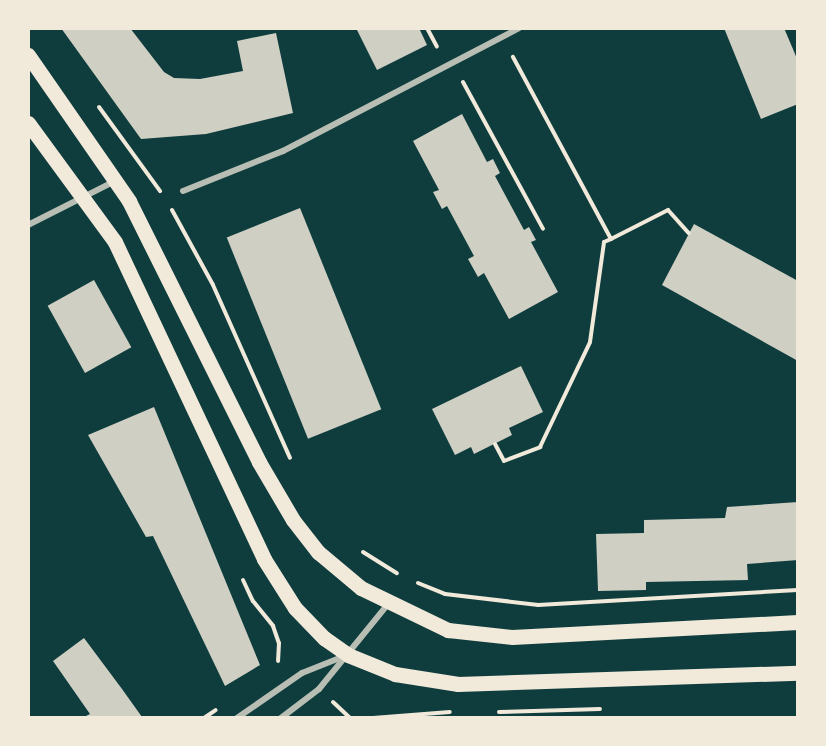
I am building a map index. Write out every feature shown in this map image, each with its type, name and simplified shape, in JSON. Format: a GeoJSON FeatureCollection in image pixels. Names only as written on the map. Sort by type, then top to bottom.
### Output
{"type":"FeatureCollection","features":[{"type":"Feature","properties":{"kind":"main road"},"geometry":{"type":"LineString","coordinates":[[28,55],[129,201],[259,462],[292,520],[339,571],[388,604],[448,630],[512,637],[798,622]]}},
{"type":"Feature","properties":{"kind":"main road"},"geometry":{"type":"LineString","coordinates":[[28,123],[86,198],[115,242],[178,371],[227,487],[270,570],[295,608],[324,638],[348,655],[395,674],[458,684],[798,673]]}},
{"type":"Feature","properties":{"kind":"street"},"geometry":{"type":"LineString","coordinates":[[183,191],[283,151],[519,28]]}},
{"type":"Feature","properties":{"kind":"street"},"geometry":{"type":"LineString","coordinates":[[28,225],[86,198],[115,181]]}},
{"type":"Feature","properties":{"kind":"street"},"geometry":{"type":"LineString","coordinates":[[281,717],[319,689],[388,604]]}},
{"type":"Feature","properties":{"kind":"street"},"geometry":{"type":"LineString","coordinates":[[237,717],[302,673],[348,655]]}},
{"type":"Feature","properties":{"kind":"path"},"geometry":{"type":"LineString","coordinates":[[502,37],[611,239]]}},
{"type":"Feature","properties":{"kind":"path"},"geometry":{"type":"LineString","coordinates":[[453,63],[543,229]]}},
{"type":"Feature","properties":{"kind":"path"},"geometry":{"type":"LineString","coordinates":[[495,444],[504,460],[540,447],[590,342],[604,242],[668,210],[689,233]]}},
{"type":"Feature","properties":{"kind":"path"},"geometry":{"type":"LineString","coordinates":[[362,551],[401,576]]}},
{"type":"Feature","properties":{"kind":"path"},"geometry":{"type":"LineString","coordinates":[[410,580],[445,594],[538,605],[798,590]]}},
{"type":"Feature","properties":{"kind":"path"},"geometry":{"type":"LineString","coordinates":[[273,626],[280,657]]}},
{"type":"Feature","properties":{"kind":"building"},"geometry":{"type":"Polygon","coordinates":[[[61,28],[130,28],[164,72],[174,78],[200,79],[243,71],[237,41],[276,33],[293,113],[206,134],[141,139],[61,28]]]}},
{"type":"Feature","properties":{"kind":"building"},"geometry":{"type":"Polygon","coordinates":[[[356,28],[419,28],[427,45],[377,70],[356,28]]]}},
{"type":"Feature","properties":{"kind":"building"},"geometry":{"type":"Polygon","coordinates":[[[724,28],[784,28],[798,61],[798,104],[761,119],[724,28]]]}},
{"type":"Feature","properties":{"kind":"building"},"geometry":{"type":"Polygon","coordinates":[[[462,114],[487,162],[493,159],[500,173],[495,176],[524,230],[529,227],[536,240],[531,242],[558,292],[509,319],[484,273],[478,277],[468,259],[474,256],[447,206],[442,209],[433,192],[439,190],[413,141],[462,114]]]}},
{"type":"Feature","properties":{"kind":"building"},"geometry":{"type":"Polygon","coordinates":[[[300,208],[381,409],[308,439],[227,238],[300,208]]]}},
{"type":"Feature","properties":{"kind":"building"},"geometry":{"type":"Polygon","coordinates":[[[694,224],[798,281],[798,361],[662,285],[694,224]]]}},
{"type":"Feature","properties":{"kind":"building"},"geometry":{"type":"Polygon","coordinates":[[[94,280],[131,347],[85,373],[48,306],[94,280]]]}},
{"type":"Feature","properties":{"kind":"building"},"geometry":{"type":"Polygon","coordinates":[[[521,366],[543,412],[509,428],[512,435],[474,454],[471,447],[455,455],[432,409],[521,366]]]}},
{"type":"Feature","properties":{"kind":"building"},"geometry":{"type":"Polygon","coordinates":[[[154,407],[260,665],[225,686],[153,536],[146,537],[88,435],[154,407]]]}},
{"type":"Feature","properties":{"kind":"building"},"geometry":{"type":"Polygon","coordinates":[[[798,502],[798,560],[747,564],[748,580],[646,582],[646,590],[598,591],[596,534],[644,533],[644,520],[725,518],[727,507],[798,502]]]}},
{"type":"Feature","properties":{"kind":"building"},"geometry":{"type":"Polygon","coordinates":[[[84,638],[142,717],[84,717],[90,714],[53,661],[84,638]]]}}]}
